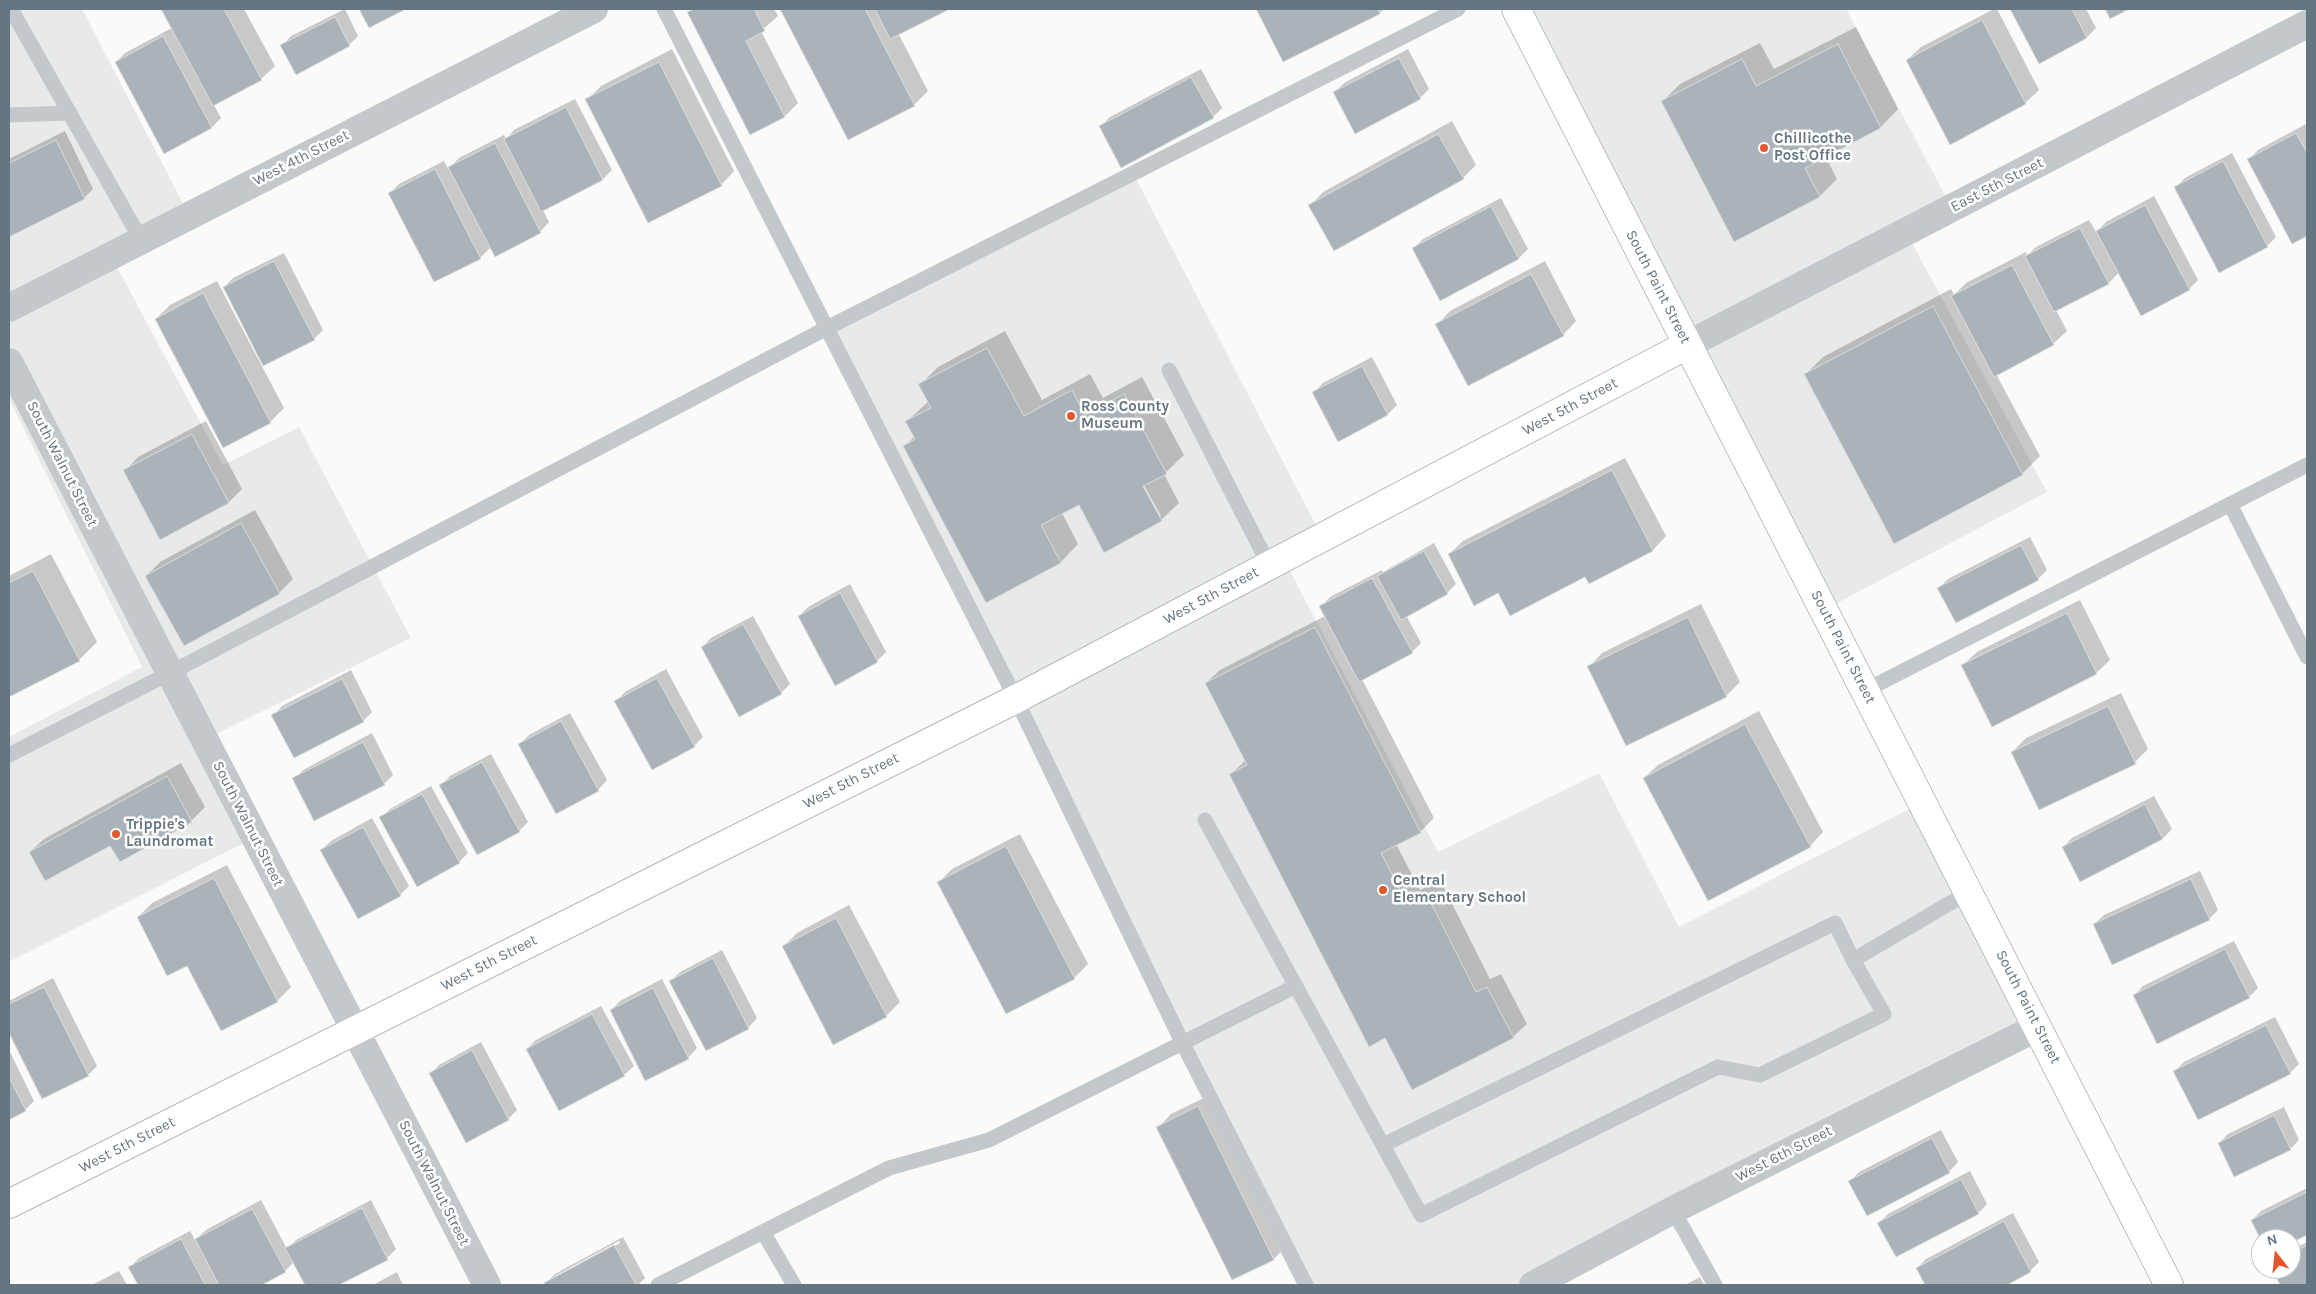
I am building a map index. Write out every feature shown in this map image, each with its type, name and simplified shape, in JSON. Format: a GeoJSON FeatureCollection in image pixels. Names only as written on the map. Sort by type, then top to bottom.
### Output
{"type":"FeatureCollection","features":[{"type":"Feature","properties":{"kind":"street","name":"West 4th Street"},"geometry":{"type":"LineString","coordinates":[[9,308],[594,9]]}},
{"type":"Feature","properties":{"kind":"street","name":"South Paint Street"},"geometry":{"type":"LineString","coordinates":[[1516,9],[2170,1285]]}},
{"type":"Feature","properties":{"kind":"street","name":"East 5th Street"},"geometry":{"type":"LineString","coordinates":[[1687,345],[2307,24]]}},
{"type":"Feature","properties":{"kind":"street","name":"West 5th Street"},"geometry":{"type":"LineString","coordinates":[[9,1204],[1016,699],[1687,345]]}},
{"type":"Feature","properties":{"kind":"street","name":"South Walnut Street"},"geometry":{"type":"LineString","coordinates":[[9,362],[487,1285]]}},
{"type":"Feature","properties":{"kind":"street","name":"West 6th Street"},"geometry":{"type":"LineString","coordinates":[[1533,1285],[1673,1210],[2038,1027]]}},
{"type":"Feature","properties":{"kind":"lane"},"geometry":{"type":"LineString","coordinates":[[11,9],[141,240]]}},
{"type":"Feature","properties":{"kind":"lane"},"geometry":{"type":"LineString","coordinates":[[664,9],[1016,699],[1183,1044],[1306,1285]]}},
{"type":"Feature","properties":{"kind":"lane"},"geometry":{"type":"LineString","coordinates":[[9,755],[170,673],[827,328],[1458,9]]}},
{"type":"Feature","properties":{"kind":"lane"},"geometry":{"type":"LineString","coordinates":[[9,115],[70,113]]}},
{"type":"Feature","properties":{"kind":"lane"},"geometry":{"type":"LineString","coordinates":[[1169,370],[1269,565]]}},
{"type":"Feature","properties":{"kind":"lane"},"geometry":{"type":"LineString","coordinates":[[1866,690],[2307,465]]}},
{"type":"Feature","properties":{"kind":"lane"},"geometry":{"type":"LineString","coordinates":[[2230,504],[2307,657]]}},
{"type":"Feature","properties":{"kind":"lane"},"geometry":{"type":"LineString","coordinates":[[1205,820],[1383,1146],[1421,1215],[1718,1067],[1760,1075],[1884,1014],[1853,960],[1835,923],[1383,1146]]}},
{"type":"Feature","properties":{"kind":"lane"},"geometry":{"type":"LineString","coordinates":[[1853,960],[1969,892]]}},
{"type":"Feature","properties":{"kind":"lane"},"geometry":{"type":"LineString","coordinates":[[658,1285],[889,1168],[990,1140],[1296,986]]}},
{"type":"Feature","properties":{"kind":"lane"},"geometry":{"type":"LineString","coordinates":[[1673,1210],[1715,1285]]}},
{"type":"Feature","properties":{"kind":"lane"},"geometry":{"type":"LineString","coordinates":[[764,1232],[794,1285]]}},
{"type":"Feature","properties":{"kind":"shaded area"},"geometry":{"type":"Polygon","coordinates":[[[9,9],[82,9],[189,215],[111,256],[223,465],[299,427],[411,638],[198,743],[246,842],[9,962],[9,737],[142,667],[9,399],[9,9]]]}},
{"type":"Feature","properties":{"kind":"shaded area"},"geometry":{"type":"Polygon","coordinates":[[[1516,9],[1846,9],[1952,208],[1906,232],[2047,492],[1824,610],[1516,9]]]}},
{"type":"Feature","properties":{"kind":"shaded area","name":"Central Elementary School"},"geometry":{"type":"Polygon","coordinates":[[[1133,173],[1322,537],[1283,558],[1438,852],[1599,773],[1679,927],[1923,802],[2038,1027],[1533,1285],[1306,1285],[827,328],[1133,173]]]}},
{"type":"Feature","properties":{"kind":"building"},"geometry":{"type":"Polygon","coordinates":[[[161,9],[224,9],[262,80],[213,106],[161,9]]]}},
{"type":"Feature","properties":{"kind":"building"},"geometry":{"type":"Polygon","coordinates":[[[359,9],[406,9],[369,28],[359,9]]]}},
{"type":"Feature","properties":{"kind":"building"},"geometry":{"type":"Polygon","coordinates":[[[694,9],[754,9],[765,31],[746,41],[785,117],[750,135],[687,12],[694,9]]]}},
{"type":"Feature","properties":{"kind":"building"},"geometry":{"type":"Polygon","coordinates":[[[780,9],[865,9],[915,106],[848,140],[780,9]]]}},
{"type":"Feature","properties":{"kind":"building"},"geometry":{"type":"Polygon","coordinates":[[[875,9],[950,9],[890,39],[875,9]]]}},
{"type":"Feature","properties":{"kind":"building"},"geometry":{"type":"Polygon","coordinates":[[[1256,9],[1378,9],[1380,14],[1283,62],[1256,9]]]}},
{"type":"Feature","properties":{"kind":"building"},"geometry":{"type":"Polygon","coordinates":[[[2010,9],[2072,9],[2087,38],[2039,64],[2010,9]]]}},
{"type":"Feature","properties":{"kind":"building"},"geometry":{"type":"Polygon","coordinates":[[[2105,9],[2129,9],[2110,19],[2105,9]]]}},
{"type":"Feature","properties":{"kind":"building"},"geometry":{"type":"Polygon","coordinates":[[[335,17],[350,46],[296,75],[280,45],[335,17]]]}},
{"type":"Feature","properties":{"kind":"building"},"geometry":{"type":"Polygon","coordinates":[[[1982,20],[2026,104],[1950,145],[1906,60],[1982,20]]]}},
{"type":"Feature","properties":{"kind":"building"},"geometry":{"type":"Polygon","coordinates":[[[163,36],[212,128],[164,154],[115,62],[163,36]]]}},
{"type":"Feature","properties":{"kind":"building","name":"Chillicothe Post Office"},"geometry":{"type":"Polygon","coordinates":[[[1838,44],[1881,128],[1805,168],[1820,197],[1734,242],[1661,101],[1742,59],[1756,86],[1838,44]]]}},
{"type":"Feature","properties":{"kind":"building"},"geometry":{"type":"Polygon","coordinates":[[[1399,58],[1421,99],[1355,134],[1333,92],[1399,58]]]}},
{"type":"Feature","properties":{"kind":"building"},"geometry":{"type":"Polygon","coordinates":[[[659,62],[722,186],[648,223],[585,99],[659,62]]]}},
{"type":"Feature","properties":{"kind":"building"},"geometry":{"type":"Polygon","coordinates":[[[1191,77],[1214,118],[1121,168],[1099,126],[1191,77]]]}},
{"type":"Feature","properties":{"kind":"building"},"geometry":{"type":"Polygon","coordinates":[[[566,107],[603,180],[541,212],[504,139],[566,107]]]}},
{"type":"Feature","properties":{"kind":"building"},"geometry":{"type":"Polygon","coordinates":[[[2296,133],[2307,153],[2307,236],[2292,244],[2247,159],[2296,133]]]}},
{"type":"Feature","properties":{"kind":"building"},"geometry":{"type":"Polygon","coordinates":[[[1438,134],[1464,179],[1334,251],[1308,205],[1438,134]]]}},
{"type":"Feature","properties":{"kind":"building"},"geometry":{"type":"Polygon","coordinates":[[[56,140],[85,199],[9,237],[9,163],[56,140]]]}},
{"type":"Feature","properties":{"kind":"building"},"geometry":{"type":"Polygon","coordinates":[[[495,143],[541,233],[495,257],[448,167],[495,143]]]}},
{"type":"Feature","properties":{"kind":"building"},"geometry":{"type":"Polygon","coordinates":[[[2223,161],[2268,247],[2219,273],[2174,187],[2223,161]]]}},
{"type":"Feature","properties":{"kind":"building"},"geometry":{"type":"Polygon","coordinates":[[[435,169],[481,259],[434,282],[388,193],[435,169]]]}},
{"type":"Feature","properties":{"kind":"building"},"geometry":{"type":"Polygon","coordinates":[[[2145,205],[2190,290],[2141,316],[2096,231],[2145,205]]]}},
{"type":"Feature","properties":{"kind":"building"},"geometry":{"type":"Polygon","coordinates":[[[1491,206],[1519,259],[1440,301],[1412,248],[1491,206]]]}},
{"type":"Feature","properties":{"kind":"building"},"geometry":{"type":"Polygon","coordinates":[[[2080,228],[2109,284],[2054,312],[2025,256],[2080,228]]]}},
{"type":"Feature","properties":{"kind":"building"},"geometry":{"type":"Polygon","coordinates":[[[274,261],[315,340],[263,366],[223,287],[274,261]]]}},
{"type":"Feature","properties":{"kind":"building"},"geometry":{"type":"Polygon","coordinates":[[[2012,265],[2054,345],[1994,377],[1951,296],[2012,265]]]}},
{"type":"Feature","properties":{"kind":"building"},"geometry":{"type":"Polygon","coordinates":[[[1531,274],[1564,336],[1468,386],[1435,324],[1531,274]]]}},
{"type":"Feature","properties":{"kind":"building"},"geometry":{"type":"Polygon","coordinates":[[[203,293],[271,423],[223,448],[155,319],[203,293]]]}},
{"type":"Feature","properties":{"kind":"building"},"geometry":{"type":"Polygon","coordinates":[[[1933,306],[2023,475],[1894,544],[1804,374],[1933,306]]]}},
{"type":"Feature","properties":{"kind":"building"},"geometry":{"type":"Polygon","coordinates":[[[987,348],[1024,416],[1072,390],[1085,415],[1124,394],[1167,474],[1143,486],[1162,521],[1104,553],[1079,505],[1041,525],[1061,563],[986,603],[903,446],[915,439],[905,421],[931,408],[918,384],[987,348]]]}},
{"type":"Feature","properties":{"kind":"building"},"geometry":{"type":"Polygon","coordinates":[[[1362,366],[1388,415],[1338,442],[1312,392],[1362,366]]]}},
{"type":"Feature","properties":{"kind":"building"},"geometry":{"type":"Polygon","coordinates":[[[192,434],[229,503],[160,540],[123,470],[192,434]]]}},
{"type":"Feature","properties":{"kind":"building"},"geometry":{"type":"Polygon","coordinates":[[[1612,470],[1653,551],[1589,584],[1585,577],[1510,616],[1498,593],[1474,606],[1448,554],[1612,470]]]}},
{"type":"Feature","properties":{"kind":"building"},"geometry":{"type":"Polygon","coordinates":[[[241,523],[280,594],[184,646],[145,576],[241,523]]]}},
{"type":"Feature","properties":{"kind":"building"},"geometry":{"type":"Polygon","coordinates":[[[2021,545],[2039,580],[1956,623],[1937,588],[2021,545]]]}},
{"type":"Feature","properties":{"kind":"building"},"geometry":{"type":"Polygon","coordinates":[[[1424,551],[1448,594],[1401,620],[1377,576],[1424,551]]]}},
{"type":"Feature","properties":{"kind":"building"},"geometry":{"type":"Polygon","coordinates":[[[33,571],[80,661],[9,697],[9,583],[33,571]]]}},
{"type":"Feature","properties":{"kind":"building"},"geometry":{"type":"Polygon","coordinates":[[[1372,578],[1413,653],[1359,682],[1319,606],[1372,578]]]}},
{"type":"Feature","properties":{"kind":"building"},"geometry":{"type":"Polygon","coordinates":[[[840,593],[878,662],[835,686],[798,616],[840,593]]]}},
{"type":"Feature","properties":{"kind":"building"},"geometry":{"type":"Polygon","coordinates":[[[2067,613],[2097,674],[1992,727],[1961,665],[2067,613]]]}},
{"type":"Feature","properties":{"kind":"building"},"geometry":{"type":"Polygon","coordinates":[[[1688,617],[1727,697],[1626,746],[1587,666],[1688,617]]]}},
{"type":"Feature","properties":{"kind":"building"},"geometry":{"type":"Polygon","coordinates":[[[743,624],[782,694],[739,717],[701,647],[743,624]]]}},
{"type":"Feature","properties":{"kind":"building"},"geometry":{"type":"Polygon","coordinates":[[[1315,627],[1421,833],[1381,853],[1407,903],[1426,893],[1476,992],[1487,987],[1514,1038],[1412,1090],[1385,1038],[1369,1047],[1229,774],[1247,765],[1205,683],[1315,627]]]}},
{"type":"Feature","properties":{"kind":"building"},"geometry":{"type":"Polygon","coordinates":[[[657,678],[695,747],[652,770],[614,701],[657,678]]]}},
{"type":"Feature","properties":{"kind":"building"},"geometry":{"type":"Polygon","coordinates":[[[342,679],[364,722],[294,758],[271,715],[342,679]]]}},
{"type":"Feature","properties":{"kind":"building"},"geometry":{"type":"Polygon","coordinates":[[[2108,706],[2136,764],[2039,810],[2011,752],[2108,706]]]}},
{"type":"Feature","properties":{"kind":"building"},"geometry":{"type":"Polygon","coordinates":[[[561,721],[599,791],[556,814],[518,744],[561,721]]]}},
{"type":"Feature","properties":{"kind":"building"},"geometry":{"type":"Polygon","coordinates":[[[1745,724],[1811,847],[1708,901],[1643,778],[1745,724]]]}},
{"type":"Feature","properties":{"kind":"building"},"geometry":{"type":"Polygon","coordinates":[[[363,742],[385,785],[314,821],[292,778],[363,742]]]}},
{"type":"Feature","properties":{"kind":"building"},"geometry":{"type":"Polygon","coordinates":[[[482,762],[520,832],[477,855],[439,785],[482,762]]]}},
{"type":"Feature","properties":{"kind":"building","name":"Trippie's Laundromat"},"geometry":{"type":"Polygon","coordinates":[[[167,776],[192,822],[120,862],[110,846],[45,881],[29,852],[167,776]]]}},
{"type":"Feature","properties":{"kind":"building"},"geometry":{"type":"Polygon","coordinates":[[[422,794],[460,863],[417,887],[379,817],[422,794]]]}},
{"type":"Feature","properties":{"kind":"building"},"geometry":{"type":"Polygon","coordinates":[[[2145,804],[2163,839],[2080,882],[2062,847],[2145,804]]]}},
{"type":"Feature","properties":{"kind":"building"},"geometry":{"type":"Polygon","coordinates":[[[363,827],[401,896],[358,919],[320,850],[363,827]]]}},
{"type":"Feature","properties":{"kind":"building"},"geometry":{"type":"Polygon","coordinates":[[[1006,846],[1075,979],[1006,1014],[937,882],[1006,846]]]}},
{"type":"Feature","properties":{"kind":"building"},"geometry":{"type":"Polygon","coordinates":[[[214,878],[278,1002],[221,1031],[187,966],[167,976],[137,917],[214,878]]]}},
{"type":"Feature","properties":{"kind":"building"},"geometry":{"type":"Polygon","coordinates":[[[2191,879],[2210,920],[2112,965],[2093,924],[2191,879]]]}},
{"type":"Feature","properties":{"kind":"building"},"geometry":{"type":"Polygon","coordinates":[[[836,918],[887,1017],[833,1045],[782,946],[836,918]]]}},
{"type":"Feature","properties":{"kind":"building"},"geometry":{"type":"Polygon","coordinates":[[[2225,949],[2250,998],[2157,1044],[2133,995],[2225,949]]]}},
{"type":"Feature","properties":{"kind":"building"},"geometry":{"type":"Polygon","coordinates":[[[713,958],[749,1029],[706,1051],[669,981],[713,958]]]}},
{"type":"Feature","properties":{"kind":"building"},"geometry":{"type":"Polygon","coordinates":[[[44,987],[89,1076],[42,1099],[9,1033],[9,1004],[44,987]]]}},
{"type":"Feature","properties":{"kind":"building"},"geometry":{"type":"Polygon","coordinates":[[[653,988],[689,1059],[645,1081],[610,1010],[653,988]]]}},
{"type":"Feature","properties":{"kind":"building"},"geometry":{"type":"Polygon","coordinates":[[[592,1014],[625,1076],[559,1111],[526,1049],[592,1014]]]}},
{"type":"Feature","properties":{"kind":"building"},"geometry":{"type":"Polygon","coordinates":[[[2266,1025],[2291,1074],[2198,1120],[2173,1071],[2266,1025]]]}},
{"type":"Feature","properties":{"kind":"building"},"geometry":{"type":"Polygon","coordinates":[[[472,1050],[509,1120],[466,1143],[429,1073],[472,1050]]]}},
{"type":"Feature","properties":{"kind":"building"},"geometry":{"type":"Polygon","coordinates":[[[9,1077],[26,1111],[9,1120],[9,1077]]]}},
{"type":"Feature","properties":{"kind":"building"},"geometry":{"type":"Polygon","coordinates":[[[1198,1106],[1274,1260],[1232,1280],[1156,1127],[1198,1106]]]}},
{"type":"Feature","properties":{"kind":"building"},"geometry":{"type":"Polygon","coordinates":[[[2274,1115],[2291,1150],[2234,1177],[2218,1143],[2274,1115]]]}},
{"type":"Feature","properties":{"kind":"building"},"geometry":{"type":"Polygon","coordinates":[[[1932,1138],[1950,1173],[1867,1216],[1848,1181],[1932,1138]]]}},
{"type":"Feature","properties":{"kind":"building"},"geometry":{"type":"Polygon","coordinates":[[[1961,1179],[1979,1214],[1896,1257],[1877,1223],[1961,1179]]]}},
{"type":"Feature","properties":{"kind":"building"},"geometry":{"type":"Polygon","coordinates":[[[2307,1192],[2307,1235],[2301,1238],[2301,1229],[2255,1229],[2251,1220],[2307,1192]]]}},
{"type":"Feature","properties":{"kind":"building"},"geometry":{"type":"Polygon","coordinates":[[[362,1208],[388,1260],[339,1285],[305,1285],[285,1248],[362,1208]]]}},
{"type":"Feature","properties":{"kind":"building"},"geometry":{"type":"Polygon","coordinates":[[[252,1209],[286,1272],[262,1285],[219,1285],[195,1239],[252,1209]]]}},
{"type":"Feature","properties":{"kind":"building"},"geometry":{"type":"Polygon","coordinates":[[[2004,1221],[2031,1272],[2007,1285],[1925,1285],[1916,1268],[2004,1221]]]}},
{"type":"Feature","properties":{"kind":"building"},"geometry":{"type":"Polygon","coordinates":[[[181,1239],[205,1285],[138,1285],[128,1267],[181,1239]]]}},
{"type":"Feature","properties":{"kind":"building"},"geometry":{"type":"Polygon","coordinates":[[[614,1245],[636,1285],[545,1285],[544,1283],[614,1245]]]}},
{"type":"Feature","properties":{"kind":"building"},"geometry":{"type":"Polygon","coordinates":[[[2307,1245],[2307,1285],[2280,1285],[2277,1279],[2301,1279],[2301,1248],[2307,1245]]]}},
{"type":"Feature","properties":{"kind":"place","name":"Chillicothe Post Office"},"geometry":{"type":"Point","coordinates":[1764,148]}},
{"type":"Feature","properties":{"kind":"place","name":"Ross County Museum"},"geometry":{"type":"Point","coordinates":[1071,416]}},
{"type":"Feature","properties":{"kind":"place","name":"Trippie's Laundromat"},"geometry":{"type":"Point","coordinates":[116,834]}},
{"type":"Feature","properties":{"kind":"place","name":"Central Elementary School"},"geometry":{"type":"Point","coordinates":[1383,890]}}]}
